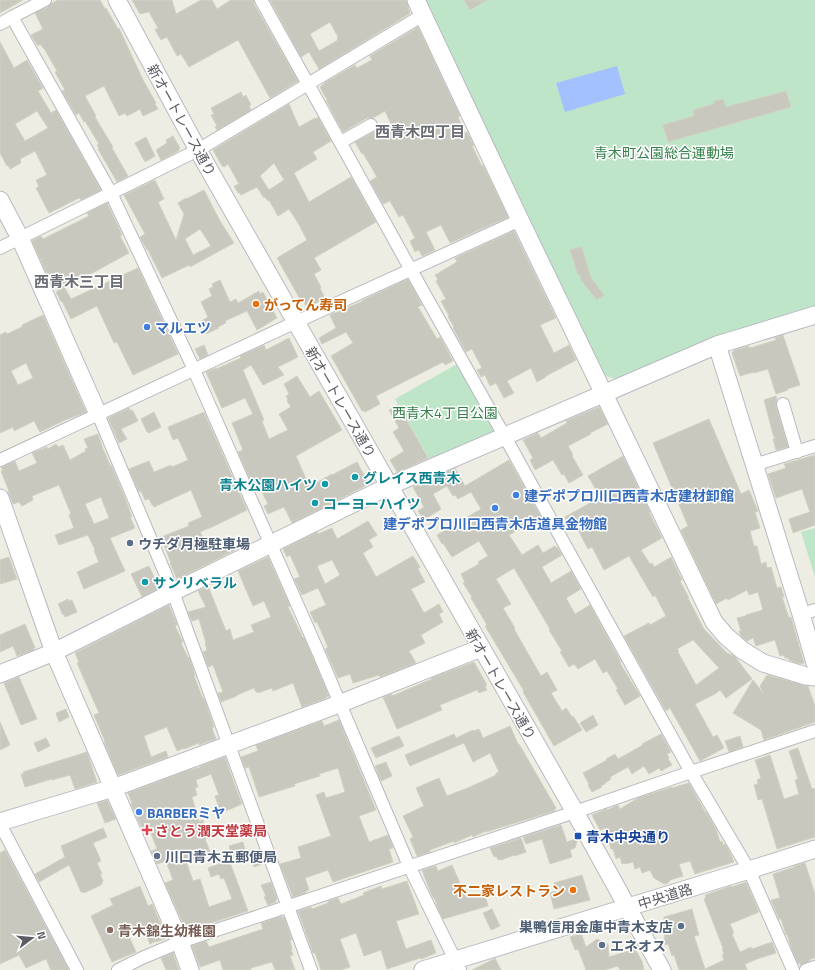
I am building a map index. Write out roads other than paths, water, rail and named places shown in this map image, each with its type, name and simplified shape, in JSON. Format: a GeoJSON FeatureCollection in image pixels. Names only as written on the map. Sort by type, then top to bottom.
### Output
{"type":"FeatureCollection","features":[{"type":"Feature","properties":{"kind":"street"},"geometry":{"type":"LineString","coordinates":[[0,24],[45,0]]}},
{"type":"Feature","properties":{"kind":"street","name":"新オートレース通り"},"geometry":{"type":"LineString","coordinates":[[117,0],[198,150],[575,812],[662,970]]}},
{"type":"Feature","properties":{"kind":"street"},"geometry":{"type":"LineString","coordinates":[[261,0],[692,772],[749,870],[793,970]]}},
{"type":"Feature","properties":{"kind":"street"},"geometry":{"type":"LineString","coordinates":[[0,248],[198,150],[308,84],[420,8],[520,220],[714,622],[726,636],[742,650],[764,662],[806,676],[815,677]]}},
{"type":"Feature","properties":{"kind":"street"},"geometry":{"type":"LineString","coordinates":[[12,17],[111,193],[194,370],[316,647],[409,866],[457,965]]}},
{"type":"Feature","properties":{"kind":"street"},"geometry":{"type":"LineString","coordinates":[[341,142],[371,125]]}},
{"type":"Feature","properties":{"kind":"street"},"geometry":{"type":"LineString","coordinates":[[0,200],[20,238],[98,414],[173,592],[311,970]]}},
{"type":"Feature","properties":{"kind":"street"},"geometry":{"type":"LineString","coordinates":[[0,460],[296,322],[520,220]]}},
{"type":"Feature","properties":{"kind":"street"},"geometry":{"type":"LineString","coordinates":[[0,674],[54,652],[389,486],[717,345],[815,314]]}},
{"type":"Feature","properties":{"kind":"street"},"geometry":{"type":"LineString","coordinates":[[717,345],[754,465],[808,612],[815,663]]}},
{"type":"Feature","properties":{"kind":"street"},"geometry":{"type":"LineString","coordinates":[[783,404],[797,452]]}},
{"type":"Feature","properties":{"kind":"street"},"geometry":{"type":"LineString","coordinates":[[754,465],[815,446]]}},
{"type":"Feature","properties":{"kind":"street"},"geometry":{"type":"LineString","coordinates":[[0,498],[54,652],[180,942],[190,970]]}},
{"type":"Feature","properties":{"kind":"street"},"geometry":{"type":"LineString","coordinates":[[77,970],[0,823],[113,788],[229,746],[481,648]]}},
{"type":"Feature","properties":{"kind":"street"},"geometry":{"type":"LineString","coordinates":[[118,970],[180,942],[815,731]]}},
{"type":"Feature","properties":{"kind":"street","name":"中央道路"},"geometry":{"type":"LineString","coordinates":[[423,970],[457,965],[628,907],[815,849]]}},
{"type":"Feature","properties":{"kind":"street"},"geometry":{"type":"LineString","coordinates":[[806,970],[815,967]]}},
{"type":"Feature","properties":{"kind":"water"},"geometry":{"type":"Polygon","coordinates":[[[617,66],[625,94],[565,112],[556,83],[617,66]]]}},
{"type":"Feature","properties":{"kind":"place","name":"がってん寿司"},"geometry":{"type":"Point","coordinates":[256,304]}},
{"type":"Feature","properties":{"kind":"place","name":"マルエツ"},"geometry":{"type":"Point","coordinates":[147,327]}},
{"type":"Feature","properties":{"kind":"place","name":"グレイス西青木"},"geometry":{"type":"Point","coordinates":[355,477]}},
{"type":"Feature","properties":{"kind":"place","name":"青木公園ハイツ"},"geometry":{"type":"Point","coordinates":[325,484]}},
{"type":"Feature","properties":{"kind":"place","name":"建デポプロ川口西青木店建材卸館"},"geometry":{"type":"Point","coordinates":[516,495]}},
{"type":"Feature","properties":{"kind":"place","name":"コーヨーハイツ"},"geometry":{"type":"Point","coordinates":[315,503]}},
{"type":"Feature","properties":{"kind":"place","name":"建デポプロ川口西青木店道具金物館"},"geometry":{"type":"Point","coordinates":[495,508]}},
{"type":"Feature","properties":{"kind":"place","name":"ウチダ月極駐車場"},"geometry":{"type":"Point","coordinates":[130,543]}},
{"type":"Feature","properties":{"kind":"place","name":"サンリベラル"},"geometry":{"type":"Point","coordinates":[145,582]}},
{"type":"Feature","properties":{"kind":"place","name":"BARBERミヤ"},"geometry":{"type":"Point","coordinates":[139,812]}},
{"type":"Feature","properties":{"kind":"place","name":"さとう潤天堂薬局"},"geometry":{"type":"Point","coordinates":[147,830]}},
{"type":"Feature","properties":{"kind":"place","name":"青木中央通り"},"geometry":{"type":"Point","coordinates":[578,836]}},
{"type":"Feature","properties":{"kind":"place","name":"川口青木五郵便局"},"geometry":{"type":"Point","coordinates":[157,856]}},
{"type":"Feature","properties":{"kind":"place","name":"不二家レストラン"},"geometry":{"type":"Point","coordinates":[573,890]}},
{"type":"Feature","properties":{"kind":"place","name":"巣鴨信用金庫中青木支店"},"geometry":{"type":"Point","coordinates":[681,926]}},
{"type":"Feature","properties":{"kind":"place","name":"青木錦生幼稚園"},"geometry":{"type":"Point","coordinates":[110,930]}},
{"type":"Feature","properties":{"kind":"place","name":"エネオス"},"geometry":{"type":"Point","coordinates":[602,945]}},
{"type":"Feature","properties":{"kind":"district","name":"西青木四丁目"},"geometry":{"type":"Point","coordinates":[420,131]}},
{"type":"Feature","properties":{"kind":"district","name":"西青木三丁目"},"geometry":{"type":"Point","coordinates":[79,281]}},
{"type":"Feature","properties":{"kind":"park label","name":"青木町公園総合運動場"},"geometry":{"type":"Point","coordinates":[664,152]}},
{"type":"Feature","properties":{"kind":"park label","name":"西青木4丁目公園"},"geometry":{"type":"Point","coordinates":[445,412]}}]}
